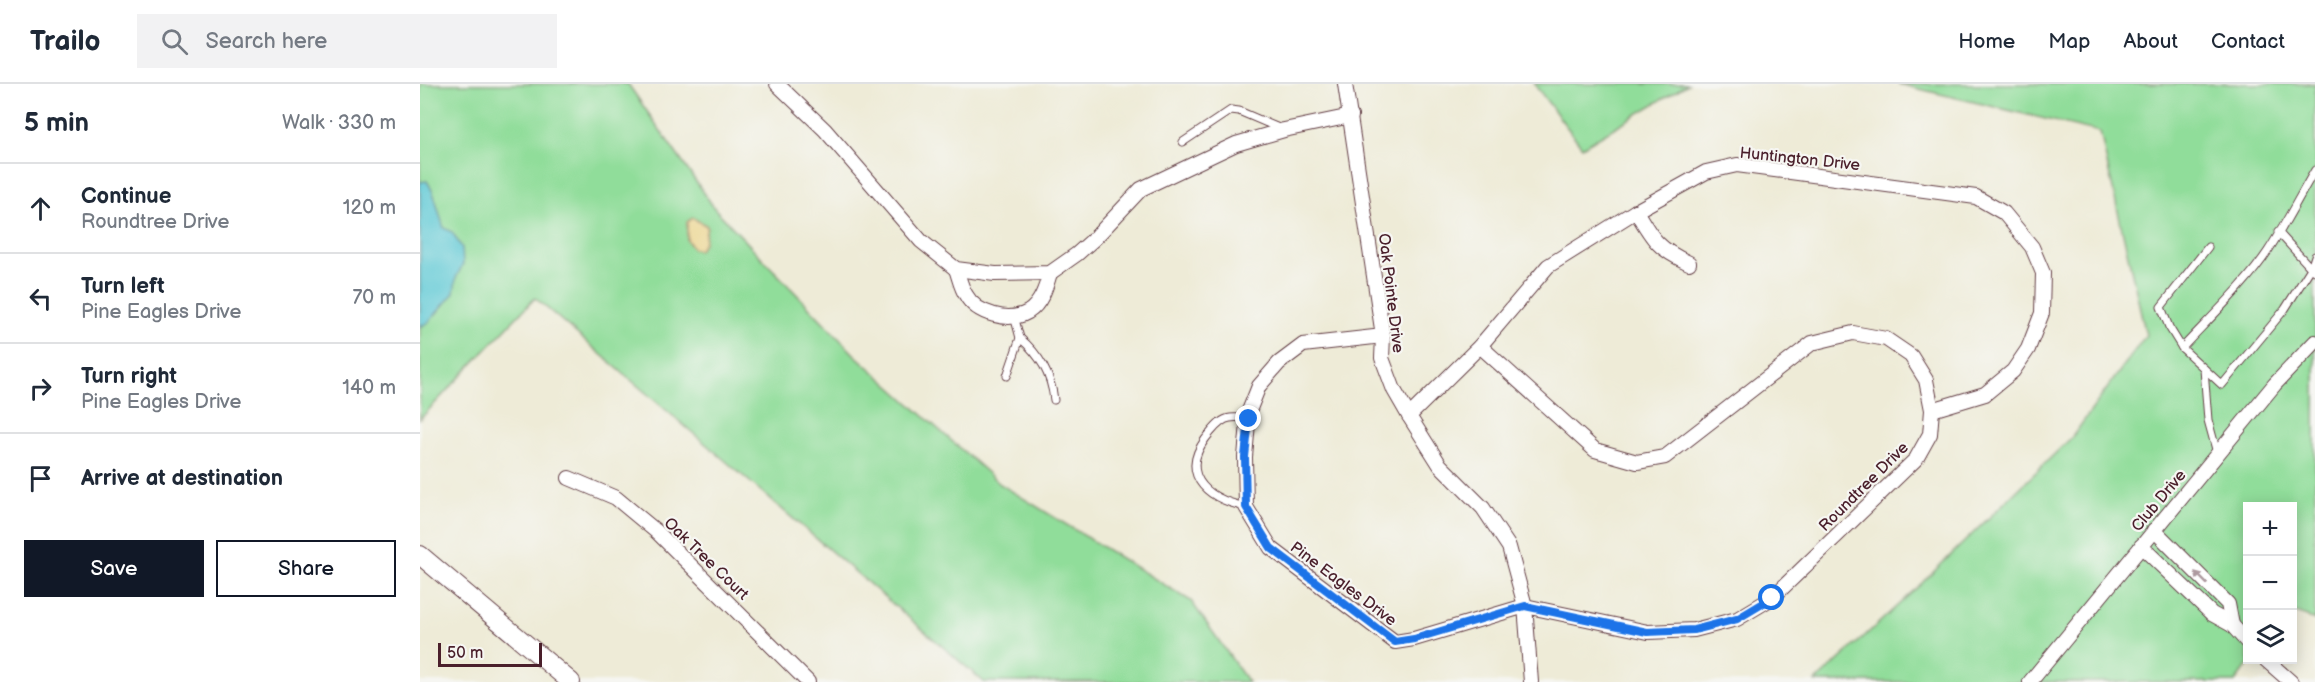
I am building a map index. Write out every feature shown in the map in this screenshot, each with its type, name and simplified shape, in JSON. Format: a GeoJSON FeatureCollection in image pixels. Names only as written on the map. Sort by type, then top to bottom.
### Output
{"type":"FeatureCollection","features":[{"type":"Feature","properties":{"kind":"street"},"geometry":{"type":"LineString","coordinates":[[777,84],[825,130],[921,241],[956,269],[995,274],[1050,273]]}},
{"type":"Feature","properties":{"kind":"street","name":"Oak Pointe Drive"},"geometry":{"type":"LineString","coordinates":[[1345,84],[1383,336],[1382,358],[1394,390],[1440,465],[1483,508],[1509,547],[1525,606],[1532,682]]}},
{"type":"Feature","properties":{"kind":"street"},"geometry":{"type":"LineString","coordinates":[[956,269],[966,297],[985,313],[1004,318],[1028,312],[1044,294],[1050,273],[1095,238],[1141,189],[1236,144],[1284,130],[1351,116]]}},
{"type":"Feature","properties":{"kind":"street","name":"Huntington Drive"},"geometry":{"type":"LineString","coordinates":[[1409,416],[1480,346],[1548,266],[1636,211],[1706,172],[1737,165],[1976,196],[2004,213],[2032,247],[2043,273],[2042,313],[2028,349],[2013,371],[1985,394],[1932,410]]}},
{"type":"Feature","properties":{"kind":"street"},"geometry":{"type":"LineString","coordinates":[[1636,211],[1650,235],[1667,253],[1689,264]]}},
{"type":"Feature","properties":{"kind":"street","name":"Roundtree Drive"},"geometry":{"type":"LineString","coordinates":[[1480,346],[1596,450],[1637,462],[1665,457],[1812,343],[1853,333],[1886,339],[1911,356],[1926,380],[1932,410],[1930,434],[1916,459],[1772,598],[1737,619],[1694,630],[1647,632],[1525,606]]}},
{"type":"Feature","properties":{"kind":"street"},"geometry":{"type":"LineString","coordinates":[[1246,507],[1245,457],[1249,411],[1259,386],[1279,363],[1303,345],[1383,336]]}},
{"type":"Feature","properties":{"kind":"street","name":"Club Drive"},"geometry":{"type":"LineString","coordinates":[[2030,682],[2275,384],[2315,342]]}},
{"type":"Feature","properties":{"kind":"street","name":"Oak Tree Court"},"geometry":{"type":"LineString","coordinates":[[568,478],[616,498],[657,532],[808,682]]}},
{"type":"Feature","properties":{"kind":"street","name":"Pine Eagles Drive"},"geometry":{"type":"LineString","coordinates":[[1246,507],[1271,548],[1395,642],[1414,639],[1525,606]]}},
{"type":"Feature","properties":{"kind":"street"},"geometry":{"type":"LineString","coordinates":[[2154,530],[2228,604],[2232,625]]}},
{"type":"Feature","properties":{"kind":"street"},"geometry":{"type":"LineString","coordinates":[[2141,546],[2212,614],[2232,625],[2243,638]]}},
{"type":"Feature","properties":{"kind":"street"},"geometry":{"type":"LineString","coordinates":[[420,555],[571,682]]}},
{"type":"Feature","properties":{"kind":"street"},"geometry":{"type":"LineString","coordinates":[[2271,664],[2291,682]]}},
{"type":"Feature","properties":{"kind":"lane"},"geometry":{"type":"LineString","coordinates":[[1184,142],[1231,110],[1239,111],[1284,130]]}},
{"type":"Feature","properties":{"kind":"lane"},"geometry":{"type":"LineString","coordinates":[[2182,348],[2268,251],[2315,171]]}},
{"type":"Feature","properties":{"kind":"lane"},"geometry":{"type":"LineString","coordinates":[[2278,232],[2313,269]]}},
{"type":"Feature","properties":{"kind":"lane"},"geometry":{"type":"LineString","coordinates":[[2208,247],[2161,307],[2169,327],[2182,348],[2222,385],[2285,309],[2313,269],[2315,256]]}},
{"type":"Feature","properties":{"kind":"lane"},"geometry":{"type":"LineString","coordinates":[[1014,315],[1020,338],[1044,365],[1051,377],[1054,400]]}},
{"type":"Feature","properties":{"kind":"lane"},"geometry":{"type":"LineString","coordinates":[[1007,376],[1020,338]]}},
{"type":"Feature","properties":{"kind":"lane"},"geometry":{"type":"LineString","coordinates":[[2204,369],[2208,420],[2218,455]]}},
{"type":"Feature","properties":{"kind":"lane"},"geometry":{"type":"LineString","coordinates":[[1246,507],[1218,499],[1205,488],[1197,476],[1196,467],[1199,451],[1207,436],[1218,424],[1228,418],[1249,419]]}},
{"type":"Feature","properties":{"kind":"green space"},"geometry":{"type":"Polygon","coordinates":[[[420,84],[628,84],[715,209],[854,354],[1000,484],[1191,601],[1248,682],[984,682],[535,298],[420,419],[420,84]]]}},
{"type":"Feature","properties":{"kind":"green space"},"geometry":{"type":"Polygon","coordinates":[[[1534,84],[1688,84],[1582,147],[1534,84]]]}},
{"type":"Feature","properties":{"kind":"green space"},"geometry":{"type":"Polygon","coordinates":[[[1898,84],[2315,84],[2315,620],[2297,613],[2297,502],[2243,502],[2243,664],[2249,664],[2235,682],[1815,682],[1922,583],[2072,437],[2146,335],[2100,132],[1898,84]]]}},
{"type":"Feature","properties":{"kind":"sand"},"geometry":{"type":"Polygon","coordinates":[[[693,218],[707,226],[704,243],[699,250],[693,249],[687,240],[687,222],[693,218]]]}},
{"type":"Feature","properties":{"kind":"water"},"geometry":{"type":"Polygon","coordinates":[[[427,181],[444,228],[452,232],[462,248],[463,264],[456,278],[454,293],[429,322],[420,327],[420,182],[427,181]]]}},
{"type":"Feature","properties":{"kind":"route"},"geometry":{"type":"LineString","coordinates":[[1249,419],[1245,457],[1246,507],[1271,548],[1395,642],[1414,639],[1525,606],[1647,632],[1694,630],[1737,619],[1772,598]]}}]}
